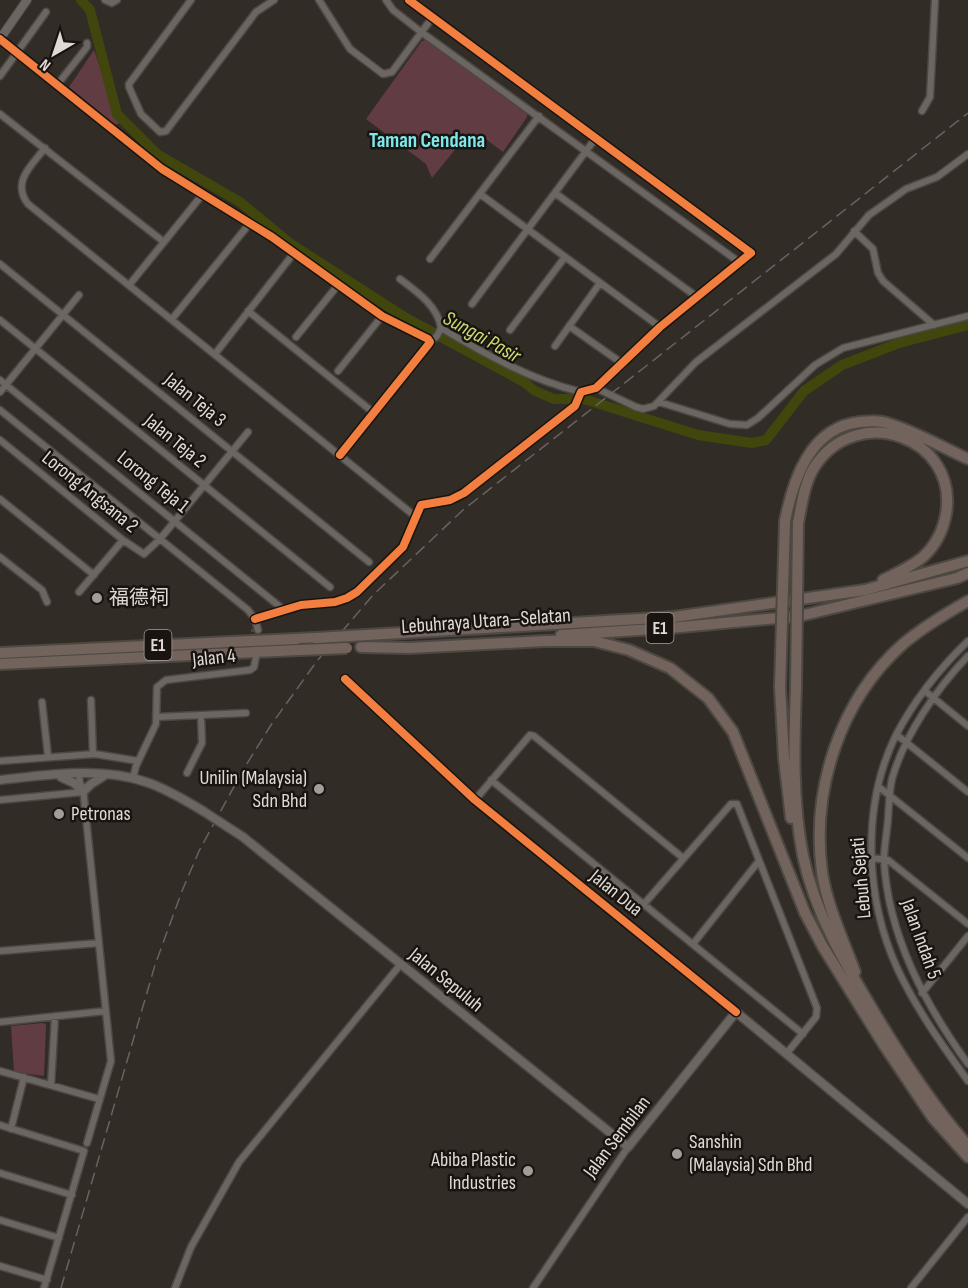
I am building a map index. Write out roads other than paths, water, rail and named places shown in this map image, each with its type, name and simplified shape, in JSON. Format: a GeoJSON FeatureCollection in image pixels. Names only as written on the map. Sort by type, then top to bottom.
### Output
{"type":"FeatureCollection","features":[{"type":"Feature","properties":{"kind":"highway"},"geometry":{"type":"LineString","coordinates":[[838,972],[803,882],[794,842],[784,758],[780,687],[785,521],[792,491],[811,450],[830,432],[853,422],[887,423],[968,459]]}},
{"type":"Feature","properties":{"kind":"highway"},"geometry":{"type":"LineString","coordinates":[[864,590],[922,558],[940,535],[947,510],[946,483],[942,471],[917,445],[885,432],[869,432],[850,437],[825,454],[808,479],[798,523],[793,751],[803,855],[810,883],[827,929],[841,958],[902,1058],[940,1113],[968,1146]]}},
{"type":"Feature","properties":{"kind":"highway","name":"Lebuhraya Utara–Selatan"},"geometry":{"type":"LineString","coordinates":[[0,653],[316,638],[674,617],[864,590],[968,561]]}},
{"type":"Feature","properties":{"kind":"highway","name":"Lebuhraya Utara–Selatan"},"geometry":{"type":"LineString","coordinates":[[0,663],[361,648],[670,628],[800,616],[957,578],[968,573]]}},
{"type":"Feature","properties":{"kind":"highway"},"geometry":{"type":"LineString","coordinates":[[864,996],[828,897],[822,873],[820,845],[822,793],[831,760],[849,713],[879,669],[917,633],[968,601]]}},
{"type":"Feature","properties":{"kind":"highway"},"geometry":{"type":"LineString","coordinates":[[361,648],[409,648],[545,641],[594,642],[628,650],[670,668],[708,698],[733,732],[805,913],[838,972],[884,1046],[933,1118],[968,1157]]}},
{"type":"Feature","properties":{"kind":"main road","name":"Jalan Sepuluh"},"geometry":{"type":"LineString","coordinates":[[0,780],[55,775],[108,774],[133,778],[165,790],[203,811],[243,837],[628,1148]]}},
{"type":"Feature","properties":{"kind":"main road"},"geometry":{"type":"LineString","coordinates":[[55,775],[68,779],[83,790],[108,774]]}},
{"type":"Feature","properties":{"kind":"main road","name":"Jalan Dua"},"geometry":{"type":"LineString","coordinates":[[736,1012],[968,1204]]}},
{"type":"Feature","properties":{"kind":"main road","name":"Jalan Sembilan"},"geometry":{"type":"LineString","coordinates":[[628,1148],[736,1012]]}},
{"type":"Feature","properties":{"kind":"street"},"geometry":{"type":"LineString","coordinates":[[27,0],[0,39],[16,53],[162,169],[250,223],[382,316],[430,342]]}},
{"type":"Feature","properties":{"kind":"street"},"geometry":{"type":"LineString","coordinates":[[105,0],[112,3],[117,0]]}},
{"type":"Feature","properties":{"kind":"street"},"geometry":{"type":"LineString","coordinates":[[191,0],[129,84],[141,114],[160,132],[166,131],[256,12],[274,0]]}},
{"type":"Feature","properties":{"kind":"street"},"geometry":{"type":"LineString","coordinates":[[319,0],[350,49],[383,74],[392,72],[432,18]]}},
{"type":"Feature","properties":{"kind":"street"},"geometry":{"type":"LineString","coordinates":[[386,0],[393,10],[421,32],[739,262]]}},
{"type":"Feature","properties":{"kind":"street"},"geometry":{"type":"LineString","coordinates":[[0,410],[248,610],[256,626],[284,610],[301,604],[335,602],[357,592],[403,547],[421,505],[450,500],[464,494],[580,397],[596,388],[660,327],[751,253],[409,0]]}},
{"type":"Feature","properties":{"kind":"street"},"geometry":{"type":"LineString","coordinates":[[922,111],[930,97],[936,0]]}},
{"type":"Feature","properties":{"kind":"street"},"geometry":{"type":"LineString","coordinates":[[0,76],[46,12]]}},
{"type":"Feature","properties":{"kind":"street"},"geometry":{"type":"LineString","coordinates":[[57,85],[87,47],[87,43]]}},
{"type":"Feature","properties":{"kind":"street"},"geometry":{"type":"LineString","coordinates":[[0,114],[164,242]]}},
{"type":"Feature","properties":{"kind":"street"},"geometry":{"type":"LineString","coordinates":[[430,259],[539,116]]}},
{"type":"Feature","properties":{"kind":"street"},"geometry":{"type":"LineString","coordinates":[[472,304],[595,139]]}},
{"type":"Feature","properties":{"kind":"street"},"geometry":{"type":"LineString","coordinates":[[45,148],[22,179],[20,186],[25,200],[416,516]]}},
{"type":"Feature","properties":{"kind":"street"},"geometry":{"type":"LineString","coordinates":[[596,388],[643,409],[654,406],[696,362],[836,254],[869,215],[902,191],[937,177],[968,154]]}},
{"type":"Feature","properties":{"kind":"street"},"geometry":{"type":"LineString","coordinates":[[555,193],[697,297]]}},
{"type":"Feature","properties":{"kind":"street"},"geometry":{"type":"LineString","coordinates":[[480,194],[660,327]]}},
{"type":"Feature","properties":{"kind":"street"},"geometry":{"type":"LineString","coordinates":[[130,284],[202,195]]}},
{"type":"Feature","properties":{"kind":"street"},"geometry":{"type":"LineString","coordinates":[[172,319],[250,223]]}},
{"type":"Feature","properties":{"kind":"street"},"geometry":{"type":"LineString","coordinates":[[854,231],[873,249],[878,273],[883,281],[934,325]]}},
{"type":"Feature","properties":{"kind":"street"},"geometry":{"type":"LineString","coordinates":[[215,354],[294,253]]}},
{"type":"Feature","properties":{"kind":"street"},"geometry":{"type":"LineString","coordinates":[[510,330],[565,257]]}},
{"type":"Feature","properties":{"kind":"street","name":"Jalan Teja 3"},"geometry":{"type":"LineString","coordinates":[[0,264],[369,562]]}},
{"type":"Feature","properties":{"kind":"street"},"geometry":{"type":"LineString","coordinates":[[340,455],[439,332],[438,315],[400,279]]}},
{"type":"Feature","properties":{"kind":"street"},"geometry":{"type":"LineString","coordinates":[[555,346],[600,283]]}},
{"type":"Feature","properties":{"kind":"street"},"geometry":{"type":"LineString","coordinates":[[296,337],[338,285]]}},
{"type":"Feature","properties":{"kind":"street"},"geometry":{"type":"LineString","coordinates":[[0,392],[3,383],[35,349],[79,295]]}},
{"type":"Feature","properties":{"kind":"street"},"geometry":{"type":"LineString","coordinates":[[248,311],[374,413]]}},
{"type":"Feature","properties":{"kind":"street"},"geometry":{"type":"LineString","coordinates":[[338,371],[382,316]]}},
{"type":"Feature","properties":{"kind":"street"},"geometry":{"type":"LineString","coordinates":[[659,402],[724,423],[747,425],[758,418],[814,365],[829,355],[857,344],[968,316]]}},
{"type":"Feature","properties":{"kind":"street","name":"Jalan Teja 2"},"geometry":{"type":"LineString","coordinates":[[0,320],[330,587]]}},
{"type":"Feature","properties":{"kind":"street"},"geometry":{"type":"LineString","coordinates":[[569,326],[623,363]]}},
{"type":"Feature","properties":{"kind":"street"},"geometry":{"type":"LineString","coordinates":[[439,332],[580,397]]}},
{"type":"Feature","properties":{"kind":"street","name":"Lorong Teja 1"},"geometry":{"type":"LineString","coordinates":[[3,383],[284,610]]}},
{"type":"Feature","properties":{"kind":"street"},"geometry":{"type":"LineString","coordinates":[[160,539],[248,432]]}},
{"type":"Feature","properties":{"kind":"street","name":"Lorong Angsana 2"},"geometry":{"type":"LineString","coordinates":[[0,440],[123,540],[144,554],[160,539]]}},
{"type":"Feature","properties":{"kind":"street"},"geometry":{"type":"LineString","coordinates":[[0,499],[94,575]]}},
{"type":"Feature","properties":{"kind":"street"},"geometry":{"type":"LineString","coordinates":[[79,592],[123,540]]}},
{"type":"Feature","properties":{"kind":"street"},"geometry":{"type":"LineString","coordinates":[[0,557],[42,590],[47,602]]}},
{"type":"Feature","properties":{"kind":"street","name":"Lebuh Sejati"},"geometry":{"type":"LineString","coordinates":[[968,641],[925,691],[897,735],[879,787],[872,858],[875,897],[883,931],[897,967],[930,1029],[968,1081]]}},
{"type":"Feature","properties":{"kind":"street","name":"Jalan Indah 5"},"geometry":{"type":"LineString","coordinates":[[968,656],[934,698],[906,742],[892,781],[884,858],[888,896],[896,926],[922,993],[968,1064]]}},
{"type":"Feature","properties":{"kind":"street","name":"Jalan 4"},"geometry":{"type":"LineString","coordinates":[[133,778],[138,761],[153,731],[157,717],[157,687],[162,681],[247,670],[253,668],[255,659]]}},
{"type":"Feature","properties":{"kind":"street","name":"Jalan Dua"},"geometry":{"type":"LineString","coordinates":[[345,679],[475,800],[736,1012]]}},
{"type":"Feature","properties":{"kind":"street"},"geometry":{"type":"LineString","coordinates":[[925,691],[968,726]]}},
{"type":"Feature","properties":{"kind":"street"},"geometry":{"type":"LineString","coordinates":[[91,700],[93,754]]}},
{"type":"Feature","properties":{"kind":"street"},"geometry":{"type":"LineString","coordinates":[[42,702],[48,756]]}},
{"type":"Feature","properties":{"kind":"street"},"geometry":{"type":"LineString","coordinates":[[157,717],[246,713]]}},
{"type":"Feature","properties":{"kind":"street"},"geometry":{"type":"LineString","coordinates":[[187,773],[202,742],[201,716]]}},
{"type":"Feature","properties":{"kind":"street"},"geometry":{"type":"LineString","coordinates":[[897,735],[968,792]]}},
{"type":"Feature","properties":{"kind":"street"},"geometry":{"type":"LineString","coordinates":[[475,800],[526,737],[534,736],[683,858]]}},
{"type":"Feature","properties":{"kind":"street"},"geometry":{"type":"LineString","coordinates":[[0,761],[93,754],[138,761]]}},
{"type":"Feature","properties":{"kind":"street"},"geometry":{"type":"LineString","coordinates":[[82,775],[110,1066],[87,1143]]}},
{"type":"Feature","properties":{"kind":"street"},"geometry":{"type":"LineString","coordinates":[[491,780],[803,1034]]}},
{"type":"Feature","properties":{"kind":"street"},"geometry":{"type":"LineString","coordinates":[[879,787],[968,858]]}},
{"type":"Feature","properties":{"kind":"street"},"geometry":{"type":"LineString","coordinates":[[0,800],[83,790]]}},
{"type":"Feature","properties":{"kind":"street"},"geometry":{"type":"LineString","coordinates":[[644,904],[733,803],[737,804],[817,1008],[816,1017],[787,1053]]}},
{"type":"Feature","properties":{"kind":"street"},"geometry":{"type":"LineString","coordinates":[[872,858],[884,858],[968,924]]}},
{"type":"Feature","properties":{"kind":"street"},"geometry":{"type":"LineString","coordinates":[[693,944],[758,862]]}},
{"type":"Feature","properties":{"kind":"street"},"geometry":{"type":"LineString","coordinates":[[922,993],[968,936]]}},
{"type":"Feature","properties":{"kind":"street"},"geometry":{"type":"LineString","coordinates":[[0,951],[99,943]]}},
{"type":"Feature","properties":{"kind":"street"},"geometry":{"type":"LineString","coordinates":[[175,1288],[190,1246],[239,1162],[400,964]]}},
{"type":"Feature","properties":{"kind":"street"},"geometry":{"type":"LineString","coordinates":[[0,1022],[106,1011]]}},
{"type":"Feature","properties":{"kind":"street"},"geometry":{"type":"LineString","coordinates":[[51,1085],[55,1016]]}},
{"type":"Feature","properties":{"kind":"street"},"geometry":{"type":"LineString","coordinates":[[0,1071],[99,1099]]}},
{"type":"Feature","properties":{"kind":"street"},"geometry":{"type":"LineString","coordinates":[[11,1129],[24,1077]]}},
{"type":"Feature","properties":{"kind":"street"},"geometry":{"type":"LineString","coordinates":[[0,1125],[84,1151],[44,1288]]}},
{"type":"Feature","properties":{"kind":"street","name":"Jalan Sembilan"},"geometry":{"type":"LineString","coordinates":[[533,1288],[628,1148]]}},
{"type":"Feature","properties":{"kind":"street"},"geometry":{"type":"LineString","coordinates":[[0,1173],[72,1195]]}},
{"type":"Feature","properties":{"kind":"street"},"geometry":{"type":"LineString","coordinates":[[911,1288],[968,1217]]}},
{"type":"Feature","properties":{"kind":"street"},"geometry":{"type":"LineString","coordinates":[[0,1220],[59,1238]]}},
{"type":"Feature","properties":{"kind":"street"},"geometry":{"type":"LineString","coordinates":[[0,1266],[47,1280]]}},
{"type":"Feature","properties":{"kind":"waterway","name":"Sungai Pasir"},"geometry":{"type":"LineString","coordinates":[[81,0],[90,10],[117,114],[157,154],[240,202],[291,244],[406,318],[524,382],[535,391],[554,399],[584,399],[698,435],[752,443],[766,440],[804,391],[842,365],[899,343],[968,325]]}},
{"type":"Feature","properties":{"kind":"tunnel"},"geometry":{"type":"LineString","coordinates":[[254,629],[254,641]]}},
{"type":"Feature","properties":{"kind":"railway"},"geometry":{"type":"LineString","coordinates":[[61,1288],[155,965],[182,891],[199,851],[243,770],[271,725],[317,661],[373,595],[463,510],[968,113]]}},
{"type":"Feature","properties":{"kind":"place","name":"福德祠"},"geometry":{"type":"Point","coordinates":[97,598]}},
{"type":"Feature","properties":{"kind":"place","name":"Unilin (Malaysia) Sdn Bhd"},"geometry":{"type":"Point","coordinates":[319,789]}},
{"type":"Feature","properties":{"kind":"place","name":"Petronas"},"geometry":{"type":"Point","coordinates":[59,814]}},
{"type":"Feature","properties":{"kind":"place","name":"Sanshin (Malaysia) Sdn Bhd"},"geometry":{"type":"Point","coordinates":[677,1154]}},
{"type":"Feature","properties":{"kind":"place","name":"Abiba Plastic Industries"},"geometry":{"type":"Point","coordinates":[528,1171]}},
{"type":"Feature","properties":{"kind":"district","name":"Taman Cendana"},"geometry":{"type":"Point","coordinates":[427,140]}}]}
